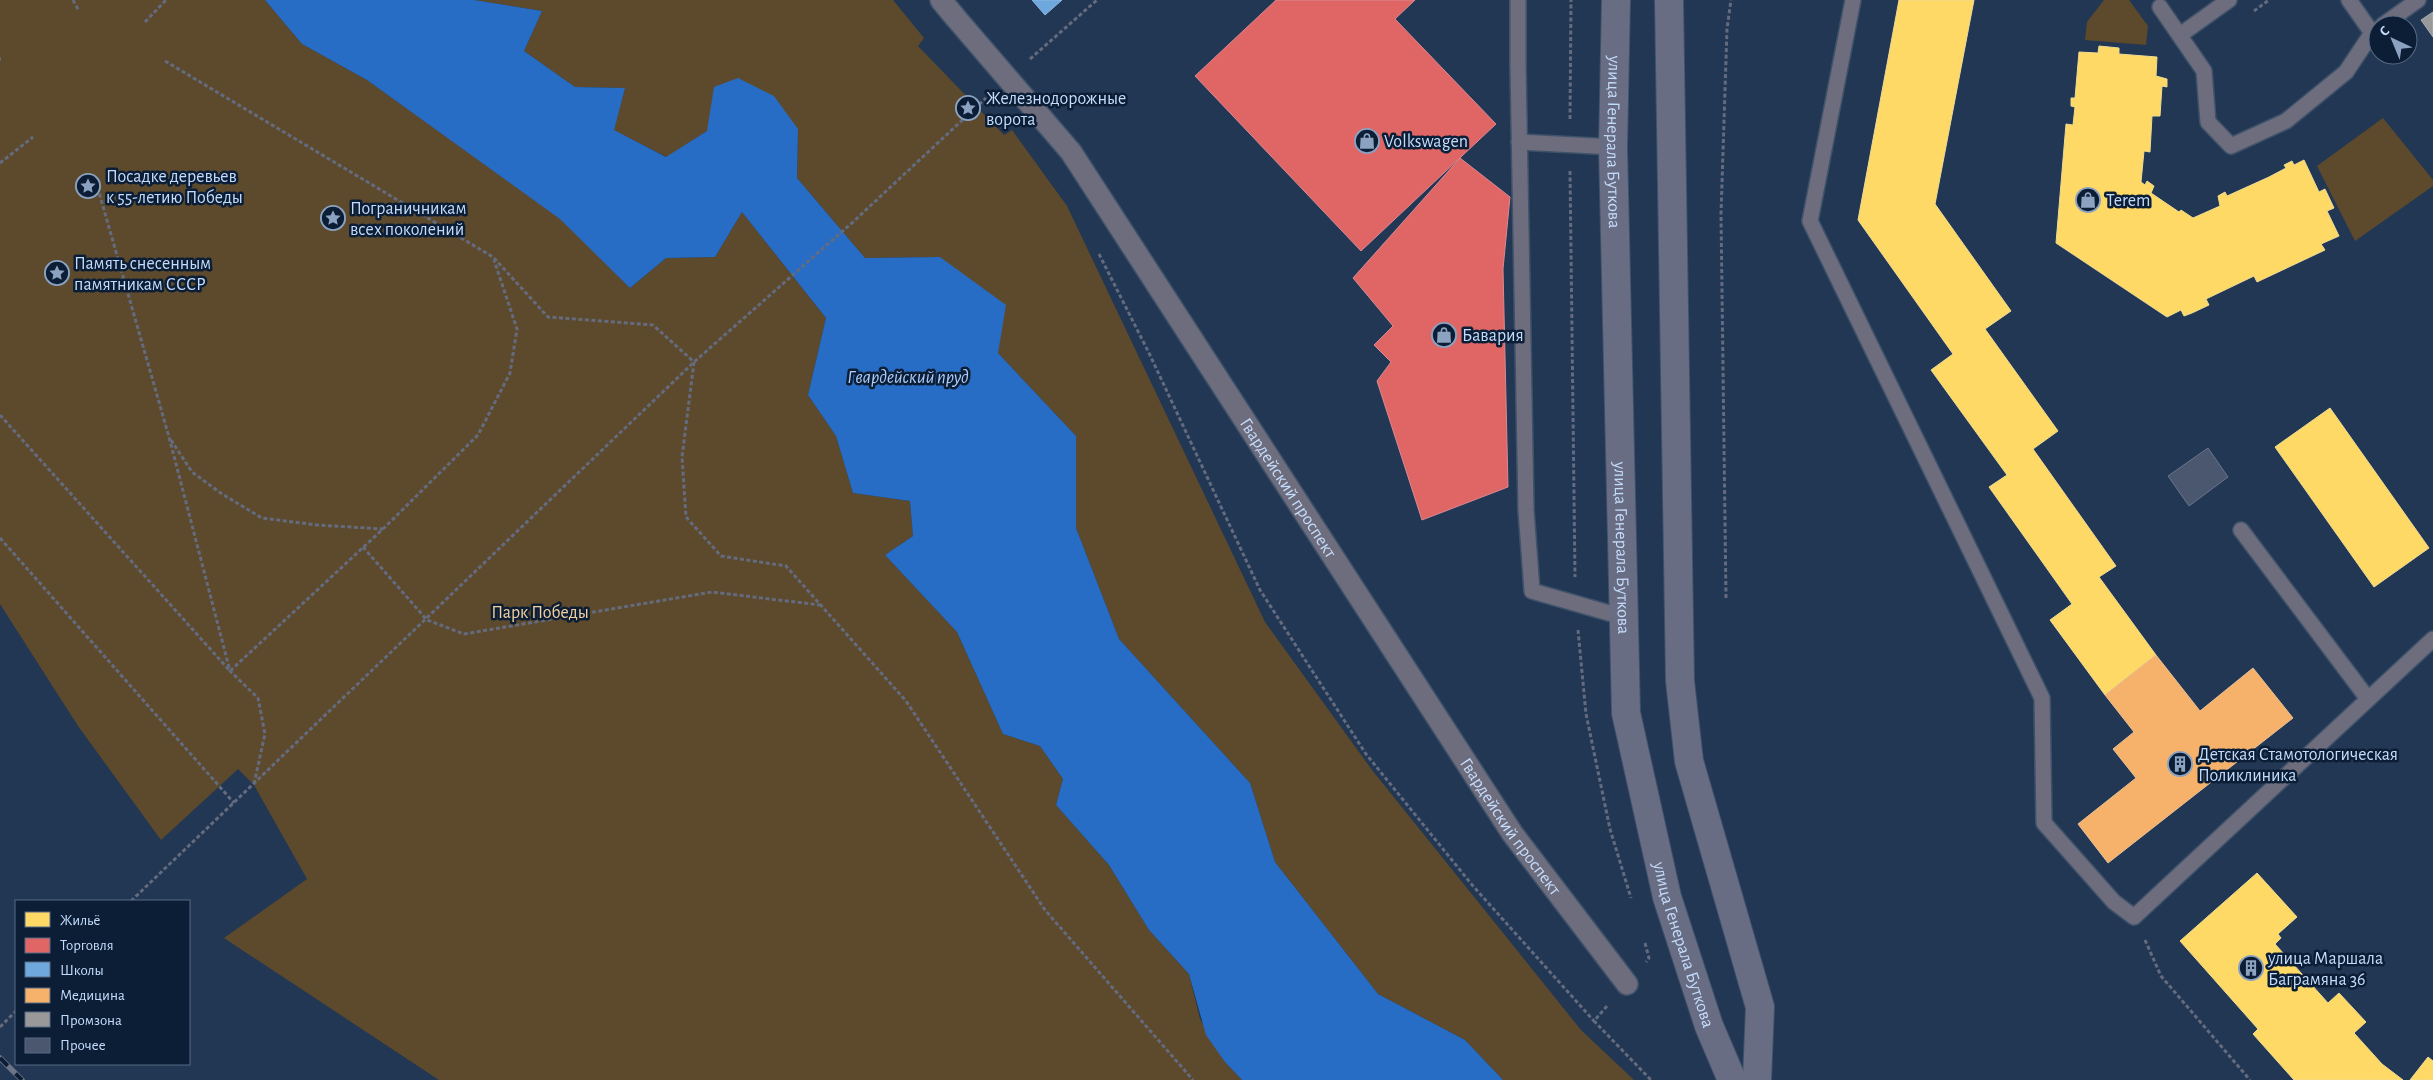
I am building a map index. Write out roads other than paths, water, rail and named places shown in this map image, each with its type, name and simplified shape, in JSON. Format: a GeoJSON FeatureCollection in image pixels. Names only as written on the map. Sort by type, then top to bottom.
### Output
{"type":"FeatureCollection","features":[{"type":"Feature","properties":{"kind":"main road","name":"улица Генерала Буткова"},"geometry":{"type":"LineString","coordinates":[[1616,0],[1613,147],[1626,713],[1662,879],[1710,1026],[1732,1080]]}},
{"type":"Feature","properties":{"kind":"main road"},"geometry":{"type":"LineString","coordinates":[[1669,0],[1680,681],[1689,761],[1760,1007],[1757,1080]]}},
{"type":"Feature","properties":{"kind":"street","name":"Гвардейский проспект"},"geometry":{"type":"LineString","coordinates":[[941,0],[1071,152],[1512,833],[1627,984]]}},
{"type":"Feature","properties":{"kind":"lane"},"geometry":{"type":"LineString","coordinates":[[1518,0],[1526,510],[1532,591],[1623,617]]}},
{"type":"Feature","properties":{"kind":"lane"},"geometry":{"type":"LineString","coordinates":[[1853,0],[1810,221],[2042,698],[2044,823],[2114,902],[2134,917],[2433,639]]}},
{"type":"Feature","properties":{"kind":"lane"},"geometry":{"type":"LineString","coordinates":[[2180,36],[2229,0]]}},
{"type":"Feature","properties":{"kind":"lane"},"geometry":{"type":"LineString","coordinates":[[2349,0],[2368,19]]}},
{"type":"Feature","properties":{"kind":"lane"},"geometry":{"type":"LineString","coordinates":[[2397,15],[2418,0]]}},
{"type":"Feature","properties":{"kind":"lane"},"geometry":{"type":"LineString","coordinates":[[2160,8],[2204,71],[2208,122],[2231,146],[2286,121],[2346,72],[2368,42]]}},
{"type":"Feature","properties":{"kind":"lane"},"geometry":{"type":"LineString","coordinates":[[1519,142],[1613,147]]}},
{"type":"Feature","properties":{"kind":"lane"},"geometry":{"type":"LineString","coordinates":[[2241,530],[2368,699]]}},
{"type":"Feature","properties":{"kind":"water","name":"Гвардейский пруд"},"geometry":{"type":"Polygon","coordinates":[[[265,0],[474,0],[542,11],[524,51],[575,87],[625,88],[614,130],[666,157],[707,131],[714,87],[738,78],[774,96],[798,129],[797,178],[865,258],[940,257],[1006,305],[998,353],[1076,436],[1076,528],[1119,639],[1250,783],[1275,862],[1378,994],[1465,1040],[1503,1080],[1242,1080],[1225,1062],[1206,1035],[1189,974],[1149,930],[1109,865],[1056,805],[1063,779],[1040,746],[1003,734],[957,632],[885,555],[913,536],[910,501],[853,493],[836,436],[808,395],[826,318],[742,212],[715,257],[666,258],[630,288],[560,219],[367,80],[302,44],[265,0]]]}},
{"type":"Feature","properties":{"kind":"railway"},"geometry":{"type":"LineString","coordinates":[[0,1058],[22,1080]]}},
{"type":"Feature","properties":{"kind":"place","name":"Железнодорожные ворота"},"geometry":{"type":"Point","coordinates":[968,108]}},
{"type":"Feature","properties":{"kind":"place","name":"Volkswagen"},"geometry":{"type":"Point","coordinates":[1367,141]}},
{"type":"Feature","properties":{"kind":"place","name":"Посадке деревьев к 55-летию Победы"},"geometry":{"type":"Point","coordinates":[88,186]}},
{"type":"Feature","properties":{"kind":"place","name":"Terem"},"geometry":{"type":"Point","coordinates":[2088,200]}},
{"type":"Feature","properties":{"kind":"place","name":"Пограничникам всех поколений"},"geometry":{"type":"Point","coordinates":[333,218]}},
{"type":"Feature","properties":{"kind":"place","name":"Память снесенным памятникам СССР"},"geometry":{"type":"Point","coordinates":[57,273]}},
{"type":"Feature","properties":{"kind":"place","name":"Бавария"},"geometry":{"type":"Point","coordinates":[1444,335]}},
{"type":"Feature","properties":{"kind":"place","name":"Детская Стамотологическая Поликлиника"},"geometry":{"type":"Point","coordinates":[2180,764]}},
{"type":"Feature","properties":{"kind":"place","name":"улица Маршала Баграмяна 36"},"geometry":{"type":"Point","coordinates":[2251,968]}},
{"type":"Feature","properties":{"kind":"park label","name":"Парк Победы"},"geometry":{"type":"Point","coordinates":[540,612]}}]}
